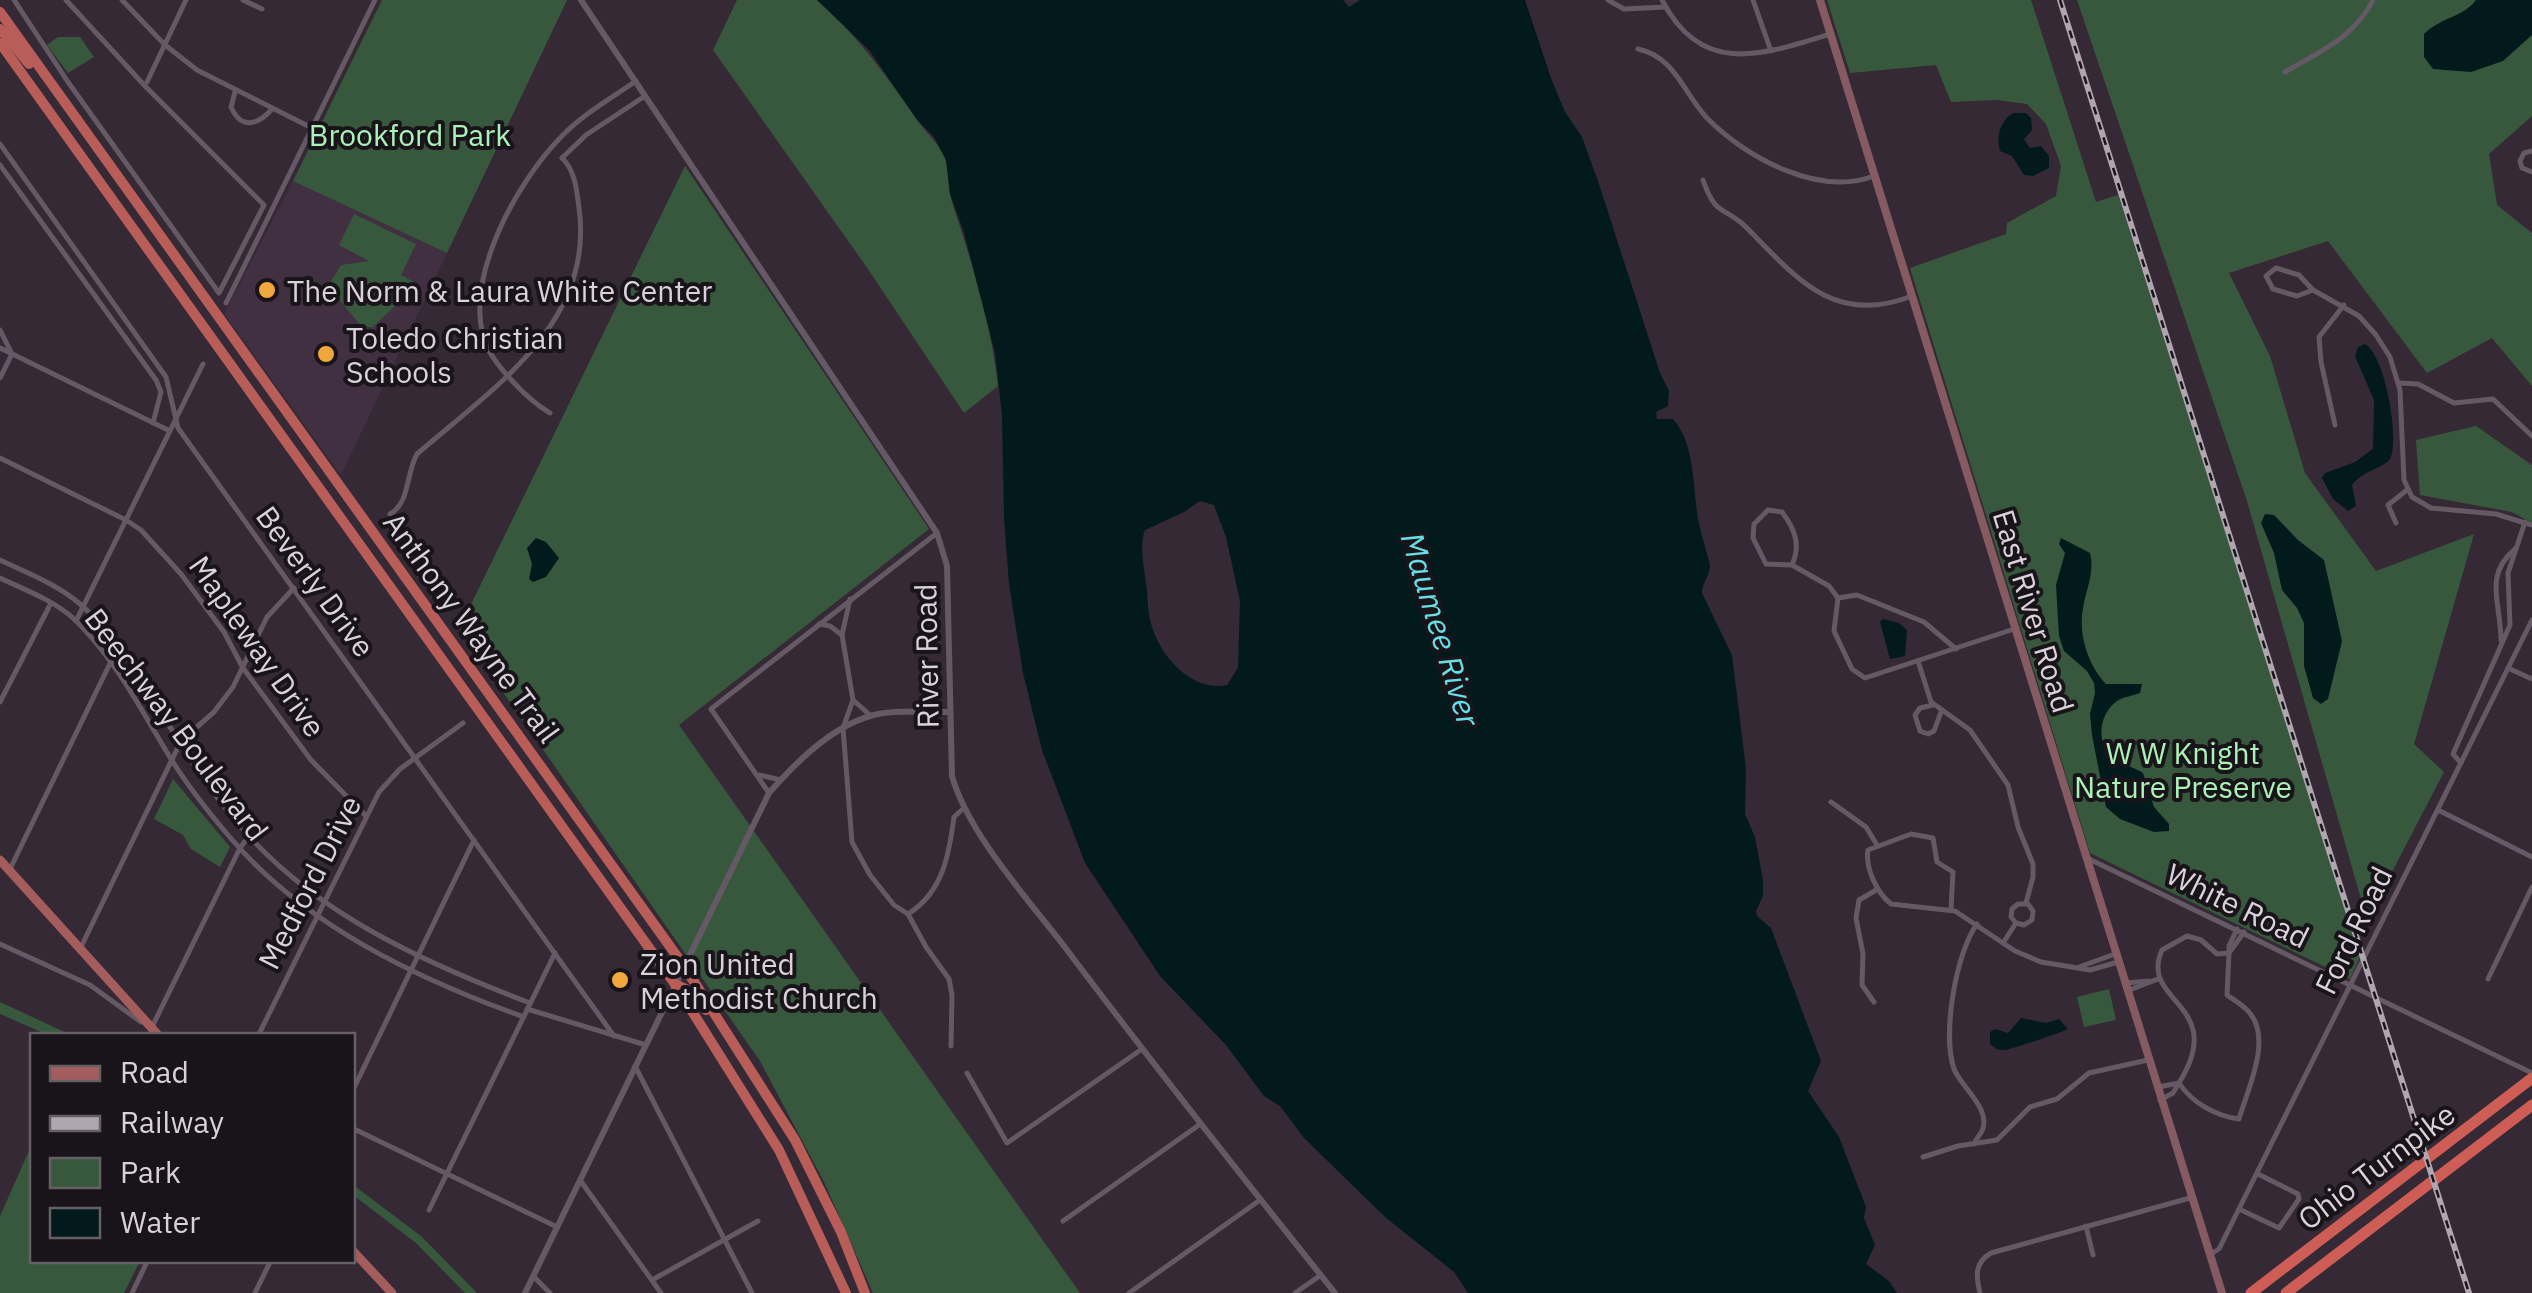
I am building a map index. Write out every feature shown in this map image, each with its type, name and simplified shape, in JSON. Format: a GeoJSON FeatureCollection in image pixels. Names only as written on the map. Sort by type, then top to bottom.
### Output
{"type":"FeatureCollection","features":[{"type":"Feature","properties":{"kind":"highway","name":"Anthony Wayne Trail"},"geometry":{"type":"LineString","coordinates":[[0,12],[684,966],[750,1066],[802,1156],[865,1293]]}},
{"type":"Feature","properties":{"kind":"highway"},"geometry":{"type":"LineString","coordinates":[[0,29],[75,118]]}},
{"type":"Feature","properties":{"kind":"highway","name":"Anthony Wayne Trail"},"geometry":{"type":"LineString","coordinates":[[0,43],[675,984],[779,1150],[846,1293]]}},
{"type":"Feature","properties":{"kind":"highway"},"geometry":{"type":"LineString","coordinates":[[619,906],[667,960],[684,966]]}},
{"type":"Feature","properties":{"kind":"highway"},"geometry":{"type":"LineString","coordinates":[[675,984],[690,991],[750,1066]]}},
{"type":"Feature","properties":{"kind":"highway","name":"Ohio Turnpike"},"geometry":{"type":"LineString","coordinates":[[2251,1293],[2532,1076]]}},
{"type":"Feature","properties":{"kind":"highway","name":"Ohio Turnpike"},"geometry":{"type":"LineString","coordinates":[[2286,1293],[2532,1105]]}},
{"type":"Feature","properties":{"kind":"main road","name":"East River Road"},"geometry":{"type":"LineString","coordinates":[[1820,0],[2222,1293]]}},
{"type":"Feature","properties":{"kind":"main road"},"geometry":{"type":"LineString","coordinates":[[0,860],[158,1033]]}},
{"type":"Feature","properties":{"kind":"main road"},"geometry":{"type":"LineString","coordinates":[[355,1253],[390,1292]]}},
{"type":"Feature","properties":{"kind":"street"},"geometry":{"type":"LineString","coordinates":[[14,0],[220,294],[264,206],[66,0]]}},
{"type":"Feature","properties":{"kind":"street"},"geometry":{"type":"LineString","coordinates":[[122,0],[164,45],[197,70],[312,128]]}},
{"type":"Feature","properties":{"kind":"street"},"geometry":{"type":"LineString","coordinates":[[147,82],[186,0]]}},
{"type":"Feature","properties":{"kind":"street"},"geometry":{"type":"LineString","coordinates":[[243,0],[262,10]]}},
{"type":"Feature","properties":{"kind":"street"},"geometry":{"type":"LineString","coordinates":[[226,303],[375,0]]}},
{"type":"Feature","properties":{"kind":"street","name":"River Road"},"geometry":{"type":"LineString","coordinates":[[581,0],[937,533],[946,566],[952,776],[964,808],[1014,881],[1200,1125],[1335,1293]]}},
{"type":"Feature","properties":{"kind":"street"},"geometry":{"type":"LineString","coordinates":[[1608,0],[1624,9],[1664,3],[1685,34],[1707,48],[1732,54],[1771,51],[1830,34]]}},
{"type":"Feature","properties":{"kind":"street"},"geometry":{"type":"LineString","coordinates":[[1753,0],[1771,51]]}},
{"type":"Feature","properties":{"kind":"street"},"geometry":{"type":"LineString","coordinates":[[2285,72],[2346,36],[2362,20],[2373,0]]}},
{"type":"Feature","properties":{"kind":"street"},"geometry":{"type":"LineString","coordinates":[[1638,49],[1663,58],[1706,117],[1729,136],[1782,167],[1833,184],[1874,176]]}},
{"type":"Feature","properties":{"kind":"street"},"geometry":{"type":"LineString","coordinates":[[550,413],[508,375],[484,343],[481,289],[491,252],[508,214],[544,157],[583,116],[636,81]]}},
{"type":"Feature","properties":{"kind":"street"},"geometry":{"type":"LineString","coordinates":[[235,92],[231,107],[244,123],[259,122],[272,109]]}},
{"type":"Feature","properties":{"kind":"street"},"geometry":{"type":"LineString","coordinates":[[544,157],[562,158],[586,135],[646,96]]}},
{"type":"Feature","properties":{"kind":"street","name":"Beverly Drive"},"geometry":{"type":"LineString","coordinates":[[0,144],[166,377],[175,407],[174,419],[614,1036]]}},
{"type":"Feature","properties":{"kind":"street"},"geometry":{"type":"LineString","coordinates":[[2532,150],[2524,153],[2520,161],[2522,168],[2532,172]]}},
{"type":"Feature","properties":{"kind":"street"},"geometry":{"type":"LineString","coordinates":[[390,514],[402,504],[410,466],[417,454],[508,375],[545,337],[564,306],[573,282],[582,223],[575,181],[562,158]]}},
{"type":"Feature","properties":{"kind":"street"},"geometry":{"type":"LineString","coordinates":[[0,165],[156,380],[161,392],[153,423]]}},
{"type":"Feature","properties":{"kind":"street"},"geometry":{"type":"LineString","coordinates":[[1703,180],[1713,204],[1742,222],[1790,274],[1818,292],[1866,308],[1890,305],[1912,296]]}},
{"type":"Feature","properties":{"kind":"street"},"geometry":{"type":"LineString","coordinates":[[2313,290],[2300,296],[2285,294],[2269,286],[2266,276],[2272,269],[2305,278],[2313,290],[2344,306],[2376,335],[2390,357],[2399,383],[2407,490],[2426,506],[2496,514],[2529,523],[2516,548],[2507,584],[2510,625],[2453,754],[2461,763]]}},
{"type":"Feature","properties":{"kind":"street"},"geometry":{"type":"LineString","coordinates":[[2336,425],[2319,342],[2324,328],[2344,306]]}},
{"type":"Feature","properties":{"kind":"street"},"geometry":{"type":"LineString","coordinates":[[0,330],[12,354]]}},
{"type":"Feature","properties":{"kind":"street"},"geometry":{"type":"LineString","coordinates":[[0,348],[168,430]]}},
{"type":"Feature","properties":{"kind":"street"},"geometry":{"type":"LineString","coordinates":[[0,378],[12,354]]}},
{"type":"Feature","properties":{"kind":"street"},"geometry":{"type":"LineString","coordinates":[[76,621],[203,364]]}},
{"type":"Feature","properties":{"kind":"street"},"geometry":{"type":"LineString","coordinates":[[2399,383],[2418,384],[2454,403],[2493,399],[2532,436]]}},
{"type":"Feature","properties":{"kind":"street","name":"Mapleway Drive"},"geometry":{"type":"LineString","coordinates":[[0,458],[141,530],[181,574],[224,632],[243,668],[311,760],[366,815]]}},
{"type":"Feature","properties":{"kind":"street"},"geometry":{"type":"LineString","coordinates":[[2396,523],[2388,505],[2407,490]]}},
{"type":"Feature","properties":{"kind":"street"},"geometry":{"type":"LineString","coordinates":[[1792,565],[1798,547],[1792,529],[1782,512],[1768,510],[1754,524],[1753,538],[1766,564],[1792,565],[1829,586],[1838,598],[1834,631],[1855,673],[1865,678],[2017,628]]}},
{"type":"Feature","properties":{"kind":"street"},"geometry":{"type":"LineString","coordinates":[[769,793],[711,709],[937,533]]}},
{"type":"Feature","properties":{"kind":"street"},"geometry":{"type":"LineString","coordinates":[[2501,643],[2495,577],[2499,564],[2516,548]]}},
{"type":"Feature","properties":{"kind":"street","name":"Beechway Boulevard"},"geometry":{"type":"LineString","coordinates":[[0,560],[56,587],[83,606],[118,648],[210,788],[249,836],[324,901],[420,955],[529,1006],[646,1045]]}},
{"type":"Feature","properties":{"kind":"street","name":"Beechway Boulevard"},"geometry":{"type":"LineString","coordinates":[[0,578],[51,603],[76,621],[110,663],[198,798],[240,848],[316,915],[412,969],[524,1017]]}},
{"type":"Feature","properties":{"kind":"street"},"geometry":{"type":"LineString","coordinates":[[80,948],[180,743],[214,712],[243,668],[267,616],[294,588]]}},
{"type":"Feature","properties":{"kind":"street"},"geometry":{"type":"LineString","coordinates":[[1838,598],[1857,596],[1924,622],[1956,649]]}},
{"type":"Feature","properties":{"kind":"street"},"geometry":{"type":"LineString","coordinates":[[850,599],[842,635],[853,700],[844,728],[850,832],[856,852],[883,892],[908,914],[952,986],[952,1046]]}},
{"type":"Feature","properties":{"kind":"street"},"geometry":{"type":"LineString","coordinates":[[0,702],[51,603]]}},
{"type":"Feature","properties":{"kind":"street","name":"Ford Road"},"geometry":{"type":"LineString","coordinates":[[2210,1254],[2219,1250],[2532,620]]}},
{"type":"Feature","properties":{"kind":"street"},"geometry":{"type":"LineString","coordinates":[[819,624],[842,635]]}},
{"type":"Feature","properties":{"kind":"street"},"geometry":{"type":"LineString","coordinates":[[1938,655],[1940,636]]}},
{"type":"Feature","properties":{"kind":"street"},"geometry":{"type":"LineString","coordinates":[[9,870],[118,648]]}},
{"type":"Feature","properties":{"kind":"street"},"geometry":{"type":"LineString","coordinates":[[1918,661],[1933,704],[1970,730],[2011,792],[2018,827],[2033,864],[2026,903]]}},
{"type":"Feature","properties":{"kind":"street"},"geometry":{"type":"LineString","coordinates":[[2508,668],[2532,680]]}},
{"type":"Feature","properties":{"kind":"street"},"geometry":{"type":"LineString","coordinates":[[853,700],[871,716]]}},
{"type":"Feature","properties":{"kind":"street"},"geometry":{"type":"LineString","coordinates":[[1933,704],[1920,708],[1915,715],[1920,731],[1934,731],[1941,712]]}},
{"type":"Feature","properties":{"kind":"street"},"geometry":{"type":"LineString","coordinates":[[525,1293],[769,793],[844,728],[871,716],[950,712]]}},
{"type":"Feature","properties":{"kind":"street","name":"Medford Drive"},"geometry":{"type":"LineString","coordinates":[[259,1033],[366,815],[389,780],[462,723]]}},
{"type":"Feature","properties":{"kind":"street"},"geometry":{"type":"LineString","coordinates":[[756,774],[781,780]]}},
{"type":"Feature","properties":{"kind":"street"},"geometry":{"type":"LineString","coordinates":[[1831,802],[1866,827],[1877,845]]}},
{"type":"Feature","properties":{"kind":"street"},"geometry":{"type":"LineString","coordinates":[[908,914],[935,888],[948,859],[954,817],[964,808]]}},
{"type":"Feature","properties":{"kind":"street"},"geometry":{"type":"LineString","coordinates":[[2438,810],[2532,857]]}},
{"type":"Feature","properties":{"kind":"street"},"geometry":{"type":"LineString","coordinates":[[1951,909],[1953,872],[1936,862],[1935,840],[1911,834],[1868,850],[1866,856],[1878,889],[1887,902],[1951,909],[2040,962],[2093,969],[2116,958]]}},
{"type":"Feature","properties":{"kind":"street"},"geometry":{"type":"LineString","coordinates":[[0,944],[87,984],[158,1033],[240,848],[249,836]]}},
{"type":"Feature","properties":{"kind":"street"},"geometry":{"type":"LineString","coordinates":[[355,1086],[474,840]]}},
{"type":"Feature","properties":{"kind":"street","name":"White Road"},"geometry":{"type":"LineString","coordinates":[[2086,857],[2532,1076]]}},
{"type":"Feature","properties":{"kind":"street"},"geometry":{"type":"LineString","coordinates":[[2488,979],[2532,887]]}},
{"type":"Feature","properties":{"kind":"street"},"geometry":{"type":"LineString","coordinates":[[1874,1002],[1862,985],[1863,954],[1856,910],[1862,897],[1878,889]]}},
{"type":"Feature","properties":{"kind":"street"},"geometry":{"type":"LineString","coordinates":[[2016,923],[2024,925],[2032,920],[2034,912],[2026,903]]}},
{"type":"Feature","properties":{"kind":"street"},"geometry":{"type":"LineString","coordinates":[[2016,923],[2012,909],[2026,903]]}},
{"type":"Feature","properties":{"kind":"street"},"geometry":{"type":"LineString","coordinates":[[2002,942],[2016,923]]}},
{"type":"Feature","properties":{"kind":"street"},"geometry":{"type":"LineString","coordinates":[[1974,1144],[1982,1132],[1983,1113],[1959,1078],[1951,1055],[1956,984],[1968,939],[1978,924]]}},
{"type":"Feature","properties":{"kind":"street"},"geometry":{"type":"LineString","coordinates":[[2179,1084],[2208,1109],[2239,1119],[2261,1044],[2252,1015],[2227,994],[2229,946],[2237,928]]}},
{"type":"Feature","properties":{"kind":"street"},"geometry":{"type":"LineString","coordinates":[[2230,953],[2244,932]]}},
{"type":"Feature","properties":{"kind":"street"},"geometry":{"type":"LineString","coordinates":[[2154,980],[2162,950],[2176,940],[2194,936],[2217,954],[2230,953]]}},
{"type":"Feature","properties":{"kind":"street"},"geometry":{"type":"LineString","coordinates":[[429,1210],[555,952]]}},
{"type":"Feature","properties":{"kind":"street"},"geometry":{"type":"LineString","coordinates":[[87,984],[98,967]]}},
{"type":"Feature","properties":{"kind":"street"},"geometry":{"type":"LineString","coordinates":[[2126,987],[2154,980]]}},
{"type":"Feature","properties":{"kind":"street"},"geometry":{"type":"LineString","coordinates":[[2154,980],[2186,1009],[2195,1033],[2194,1055],[2179,1084],[2172,1094],[2160,1100]]}},
{"type":"Feature","properties":{"kind":"street"},"geometry":{"type":"LineString","coordinates":[[967,1074],[1007,1143],[1142,1049]]}},
{"type":"Feature","properties":{"kind":"street"},"geometry":{"type":"LineString","coordinates":[[1923,1157],[1989,1143],[2006,1134],[2032,1106],[2057,1099],[2089,1074],[2148,1060]]}},
{"type":"Feature","properties":{"kind":"street"},"geometry":{"type":"LineString","coordinates":[[635,1066],[752,1293]]}},
{"type":"Feature","properties":{"kind":"street"},"geometry":{"type":"LineString","coordinates":[[2157,1088],[2179,1084]]}},
{"type":"Feature","properties":{"kind":"street"},"geometry":{"type":"LineString","coordinates":[[1063,1221],[1200,1125]]}},
{"type":"Feature","properties":{"kind":"street"},"geometry":{"type":"LineString","coordinates":[[355,1129],[557,1228]]}},
{"type":"Feature","properties":{"kind":"street"},"geometry":{"type":"LineString","coordinates":[[1982,1132],[1989,1143]]}},
{"type":"Feature","properties":{"kind":"street"},"geometry":{"type":"LineString","coordinates":[[2239,1209],[2280,1228],[2299,1200],[2298,1194],[2256,1174]]}},
{"type":"Feature","properties":{"kind":"street"},"geometry":{"type":"LineString","coordinates":[[580,1180],[661,1293]]}},
{"type":"Feature","properties":{"kind":"street"},"geometry":{"type":"LineString","coordinates":[[1980,1293],[1977,1270],[1986,1255],[2190,1198]]}},
{"type":"Feature","properties":{"kind":"street"},"geometry":{"type":"LineString","coordinates":[[1129,1293],[1260,1200]]}},
{"type":"Feature","properties":{"kind":"street"},"geometry":{"type":"LineString","coordinates":[[652,1280],[758,1221]]}},
{"type":"Feature","properties":{"kind":"street"},"geometry":{"type":"LineString","coordinates":[[2086,1226],[2093,1254]]}},
{"type":"Feature","properties":{"kind":"street"},"geometry":{"type":"LineString","coordinates":[[132,1293],[147,1263]]}},
{"type":"Feature","properties":{"kind":"street"},"geometry":{"type":"LineString","coordinates":[[255,1293],[270,1263]]}},
{"type":"Feature","properties":{"kind":"street"},"geometry":{"type":"LineString","coordinates":[[1295,1293],[1321,1275]]}},
{"type":"Feature","properties":{"kind":"street"},"geometry":{"type":"LineString","coordinates":[[534,1276],[550,1293]]}},
{"type":"Feature","properties":{"kind":"shaded area","name":"Toledo Christian Schools"},"geometry":{"type":"Polygon","coordinates":[[[293,181],[447,253],[341,475],[224,314],[293,181]]]}},
{"type":"Feature","properties":{"kind":"green space","name":"Brookford Park"},"geometry":{"type":"Polygon","coordinates":[[[382,0],[567,0],[447,253],[293,181],[382,0]]]}},
{"type":"Feature","properties":{"kind":"green space"},"geometry":{"type":"Polygon","coordinates":[[[737,0],[817,0],[870,56],[943,154],[951,199],[985,315],[998,386],[964,413],[713,50],[737,0]]]}},
{"type":"Feature","properties":{"kind":"green space","name":"W W Knight Nature Preserve"},"geometry":{"type":"Polygon","coordinates":[[[1827,0],[2031,0],[2096,202],[2118,195],[2361,955],[2350,979],[2090,853],[1910,268],[2006,234],[2007,223],[2056,196],[2061,166],[2046,124],[2027,104],[1996,100],[1951,102],[1936,65],[1850,73],[1827,0]]]}},
{"type":"Feature","properties":{"kind":"green space"},"geometry":{"type":"Polygon","coordinates":[[[2077,0],[2532,0],[2532,116],[2489,154],[2497,205],[2532,233],[2532,386],[2492,338],[2427,373],[2328,241],[2229,273],[2270,356],[2305,473],[2376,571],[2474,534],[2414,744],[2444,772],[2367,920],[2247,501],[2077,0]]]}},
{"type":"Feature","properties":{"kind":"green space"},"geometry":{"type":"Polygon","coordinates":[[[58,37],[80,37],[94,57],[68,73],[47,45],[58,37]]]}},
{"type":"Feature","properties":{"kind":"green space"},"geometry":{"type":"Polygon","coordinates":[[[685,166],[929,529],[679,725],[1080,1293],[873,1293],[824,1182],[760,1061],[459,629],[685,166]]]}},
{"type":"Feature","properties":{"kind":"green space"},"geometry":{"type":"Polygon","coordinates":[[[354,214],[416,244],[401,275],[418,284],[373,327],[362,327],[330,283],[341,265],[369,261],[339,245],[354,214]]]}},
{"type":"Feature","properties":{"kind":"green space"},"geometry":{"type":"Polygon","coordinates":[[[2476,426],[2532,465],[2532,523],[2512,512],[2420,495],[2416,440],[2476,426]]]}},
{"type":"Feature","properties":{"kind":"green space"},"geometry":{"type":"Polygon","coordinates":[[[173,779],[230,847],[220,867],[191,849],[183,835],[154,819],[173,779]]]}},
{"type":"Feature","properties":{"kind":"green space"},"geometry":{"type":"Polygon","coordinates":[[[2109,989],[2116,1020],[2084,1027],[2077,997],[2109,989]]]}},
{"type":"Feature","properties":{"kind":"green space"},"geometry":{"type":"Polygon","coordinates":[[[0,1002],[67,1033],[43,1033],[0,1014],[0,1002]]]}},
{"type":"Feature","properties":{"kind":"green space"},"geometry":{"type":"Polygon","coordinates":[[[30,1148],[30,1263],[139,1263],[124,1293],[0,1293],[0,1216],[30,1148]]]}},
{"type":"Feature","properties":{"kind":"green space"},"geometry":{"type":"Polygon","coordinates":[[[355,1186],[421,1236],[477,1293],[465,1293],[416,1243],[355,1197],[355,1186]]]}},
{"type":"Feature","properties":{"kind":"water","name":"Maumee River"},"geometry":{"type":"Polygon","coordinates":[[[817,0],[1343,0],[1349,7],[1360,0],[1525,0],[1565,112],[1582,137],[1669,391],[1668,406],[1656,412],[1657,419],[1673,419],[1689,453],[1698,519],[1710,565],[1702,593],[1732,655],[1746,769],[1745,814],[1755,837],[1763,880],[1757,916],[1771,928],[1821,1061],[1808,1091],[1839,1137],[1866,1207],[1864,1218],[1875,1245],[1866,1264],[1889,1281],[1897,1293],[1468,1293],[1454,1272],[1385,1217],[1304,1138],[1280,1106],[1264,1096],[1226,1045],[1160,976],[1085,863],[1042,750],[1023,673],[1009,584],[1002,415],[995,353],[950,194],[946,160],[934,137],[918,121],[869,50],[817,0]],[[1200,501],[1145,530],[1142,549],[1149,614],[1158,641],[1187,676],[1213,686],[1227,685],[1238,668],[1240,601],[1226,537],[1214,505],[1200,501]]]}},
{"type":"Feature","properties":{"kind":"water"},"geometry":{"type":"Polygon","coordinates":[[[2476,0],[2532,0],[2532,35],[2503,61],[2471,72],[2433,69],[2424,57],[2424,34],[2476,0]]]}},
{"type":"Feature","properties":{"kind":"water"},"geometry":{"type":"Polygon","coordinates":[[[2013,113],[2026,113],[2031,118],[2032,130],[2024,139],[2030,148],[2041,146],[2049,156],[2049,168],[2033,176],[2024,175],[2012,156],[2000,151],[2000,129],[2013,113]]]}},
{"type":"Feature","properties":{"kind":"water"},"geometry":{"type":"Polygon","coordinates":[[[2365,344],[2379,364],[2384,380],[2392,417],[2393,449],[2388,462],[2352,485],[2356,506],[2348,511],[2333,499],[2322,478],[2373,449],[2374,400],[2355,356],[2358,347],[2365,344]]]}},
{"type":"Feature","properties":{"kind":"water"},"geometry":{"type":"Polygon","coordinates":[[[2265,514],[2274,515],[2324,560],[2342,641],[2328,699],[2321,704],[2313,698],[2304,666],[2304,623],[2282,590],[2274,553],[2261,523],[2265,514]]]}},
{"type":"Feature","properties":{"kind":"water"},"geometry":{"type":"Polygon","coordinates":[[[536,538],[546,542],[559,558],[546,577],[533,582],[529,579],[532,564],[527,548],[536,538]]]}},
{"type":"Feature","properties":{"kind":"water"},"geometry":{"type":"Polygon","coordinates":[[[2061,538],[2090,553],[2091,574],[2082,628],[2094,668],[2106,684],[2142,684],[2140,693],[2117,701],[2106,714],[2102,729],[2104,745],[2116,760],[2143,773],[2154,807],[2169,824],[2169,831],[2154,832],[2120,819],[2106,807],[2092,735],[2094,683],[2087,671],[2064,651],[2059,636],[2056,585],[2065,553],[2059,544],[2061,538]]]}},
{"type":"Feature","properties":{"kind":"water"},"geometry":{"type":"Polygon","coordinates":[[[1883,619],[1899,623],[1907,630],[1905,656],[1890,659],[1880,622],[1883,619]]]}},
{"type":"Feature","properties":{"kind":"water"},"geometry":{"type":"Polygon","coordinates":[[[2021,1018],[2046,1023],[2059,1019],[2068,1029],[2005,1050],[1990,1044],[1990,1032],[1995,1029],[2008,1033],[2021,1018]]]}},
{"type":"Feature","properties":{"kind":"railway"},"geometry":{"type":"LineString","coordinates":[[2060,0],[2469,1293]]}},
{"type":"Feature","properties":{"kind":"place","name":"The Norm & Laura White Center"},"geometry":{"type":"Point","coordinates":[267,290]}},
{"type":"Feature","properties":{"kind":"place","name":"Toledo Christian Schools"},"geometry":{"type":"Point","coordinates":[326,354]}},
{"type":"Feature","properties":{"kind":"place","name":"Zion United Methodist Church"},"geometry":{"type":"Point","coordinates":[620,980]}}]}
